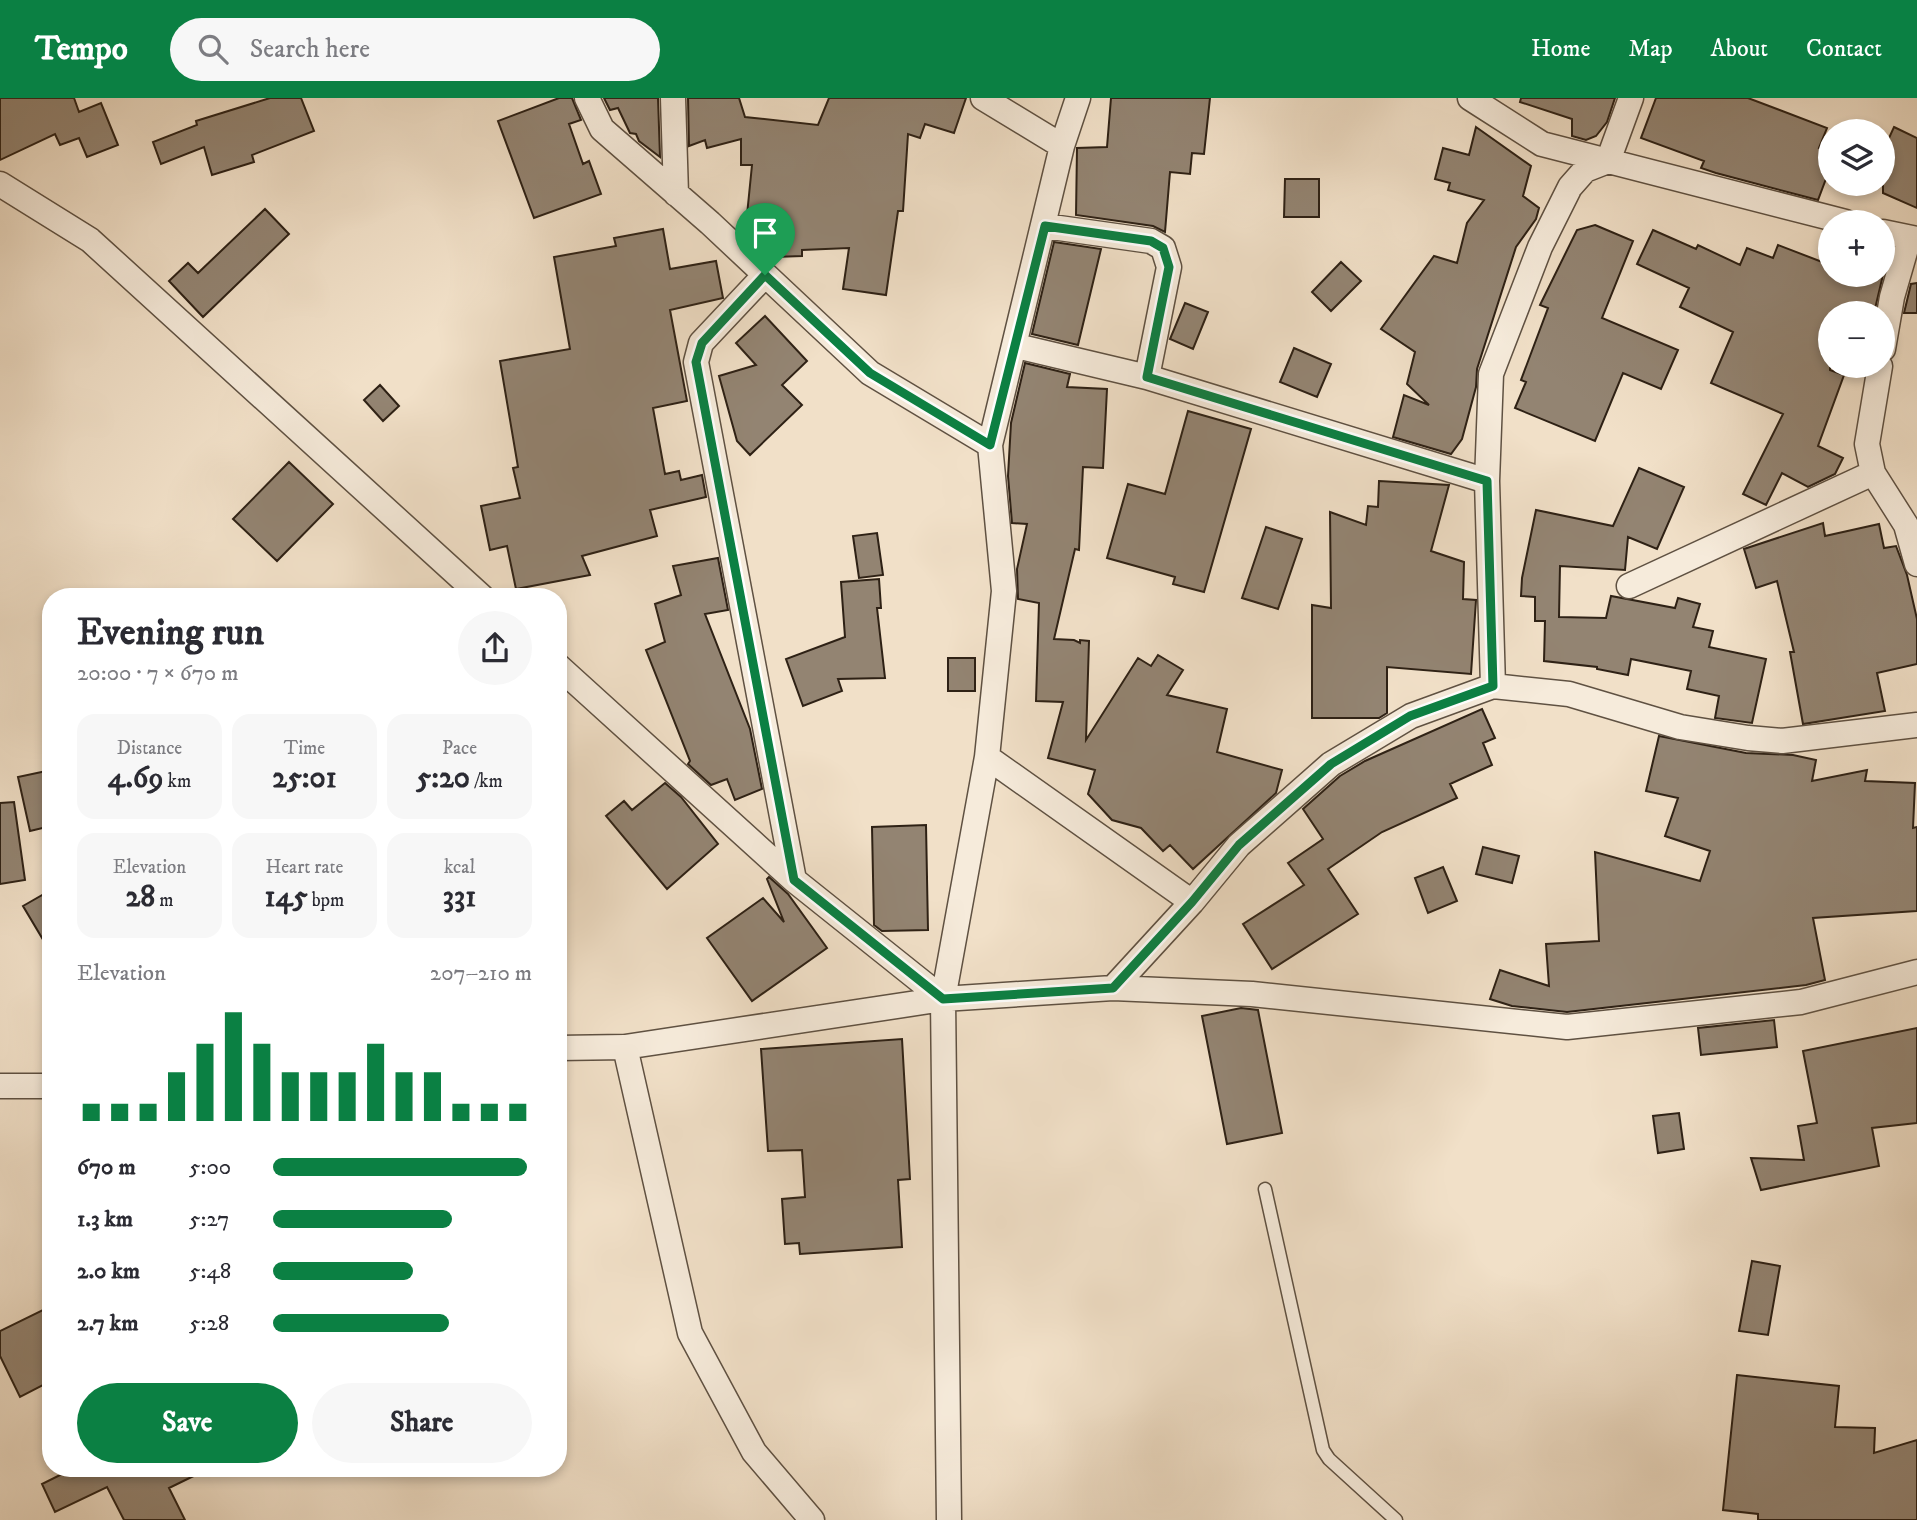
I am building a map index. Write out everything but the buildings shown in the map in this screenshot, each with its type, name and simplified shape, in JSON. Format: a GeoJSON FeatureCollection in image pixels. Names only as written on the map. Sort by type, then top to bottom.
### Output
{"type":"FeatureCollection","features":[{"type":"Feature","properties":{"kind":"street"},"geometry":{"type":"LineString","coordinates":[[587,98],[602,129],[870,373],[990,445]]}},
{"type":"Feature","properties":{"kind":"street"},"geometry":{"type":"LineString","coordinates":[[673,98],[676,194]]}},
{"type":"Feature","properties":{"kind":"street"},"geometry":{"type":"LineString","coordinates":[[984,98],[1062,146]]}},
{"type":"Feature","properties":{"kind":"street"},"geometry":{"type":"LineString","coordinates":[[949,1520],[943,999],[987,757],[1004,591],[990,445],[1045,226],[1062,146],[1078,98]]}},
{"type":"Feature","properties":{"kind":"street"},"geometry":{"type":"LineString","coordinates":[[1470,98],[1542,144],[1818,215]]}},
{"type":"Feature","properties":{"kind":"street"},"geometry":{"type":"LineString","coordinates":[[1493,686],[1487,481],[1491,374],[1540,247],[1570,187],[1585,170],[1608,161],[1631,98]]}},
{"type":"Feature","properties":{"kind":"street"},"geometry":{"type":"LineString","coordinates":[[0,184],[90,240],[472,588]]}},
{"type":"Feature","properties":{"kind":"street"},"geometry":{"type":"LineString","coordinates":[[1045,226],[1151,241],[1163,248],[1169,267],[1147,377]]}},
{"type":"Feature","properties":{"kind":"street"},"geometry":{"type":"LineString","coordinates":[[1891,301],[1913,239],[1895,235]]}},
{"type":"Feature","properties":{"kind":"street"},"geometry":{"type":"LineString","coordinates":[[765,275],[702,343],[696,362],[794,880]]}},
{"type":"Feature","properties":{"kind":"street"},"geometry":{"type":"LineString","coordinates":[[1016,346],[1147,377],[1487,481]]}},
{"type":"Feature","properties":{"kind":"street"},"geometry":{"type":"LineString","coordinates":[[1878,378],[1867,444],[1873,473],[1906,526],[1917,564]]}},
{"type":"Feature","properties":{"kind":"street"},"geometry":{"type":"LineString","coordinates":[[1629,586],[1873,473]]}},
{"type":"Feature","properties":{"kind":"street"},"geometry":{"type":"LineString","coordinates":[[567,674],[794,880],[943,999]]}},
{"type":"Feature","properties":{"kind":"street"},"geometry":{"type":"LineString","coordinates":[[1113,988],[1192,902],[1239,845],[1331,764],[1410,716],[1493,686],[1569,694],[1680,727],[1748,738],[1782,741],[1917,725]]}},
{"type":"Feature","properties":{"kind":"street"},"geometry":{"type":"LineString","coordinates":[[987,757],[1192,902]]}},
{"type":"Feature","properties":{"kind":"street"},"geometry":{"type":"LineString","coordinates":[[567,1049],[625,1047],[943,999],[1113,988],[1252,993],[1567,1027],[1801,1002],[1917,972]]}},
{"type":"Feature","properties":{"kind":"street"},"geometry":{"type":"LineString","coordinates":[[625,1047],[690,1333],[754,1452],[812,1520]]}},
{"type":"Feature","properties":{"kind":"street"},"geometry":{"type":"LineString","coordinates":[[0,1086],[42,1086]]}},
{"type":"Feature","properties":{"kind":"lane"},"geometry":{"type":"LineString","coordinates":[[1265,1189],[1323,1450],[1329,1460],[1396,1520]]}},
{"type":"Feature","properties":{"kind":"route"},"geometry":{"type":"LineString","coordinates":[[1045,226],[1151,241],[1163,248],[1169,267],[1147,377],[1487,481],[1493,686],[1410,716],[1331,764],[1239,845],[1192,902],[1113,988],[943,999],[794,880],[698,384],[696,362],[702,343],[765,275],[870,373],[990,445],[1045,226]]}}]}
